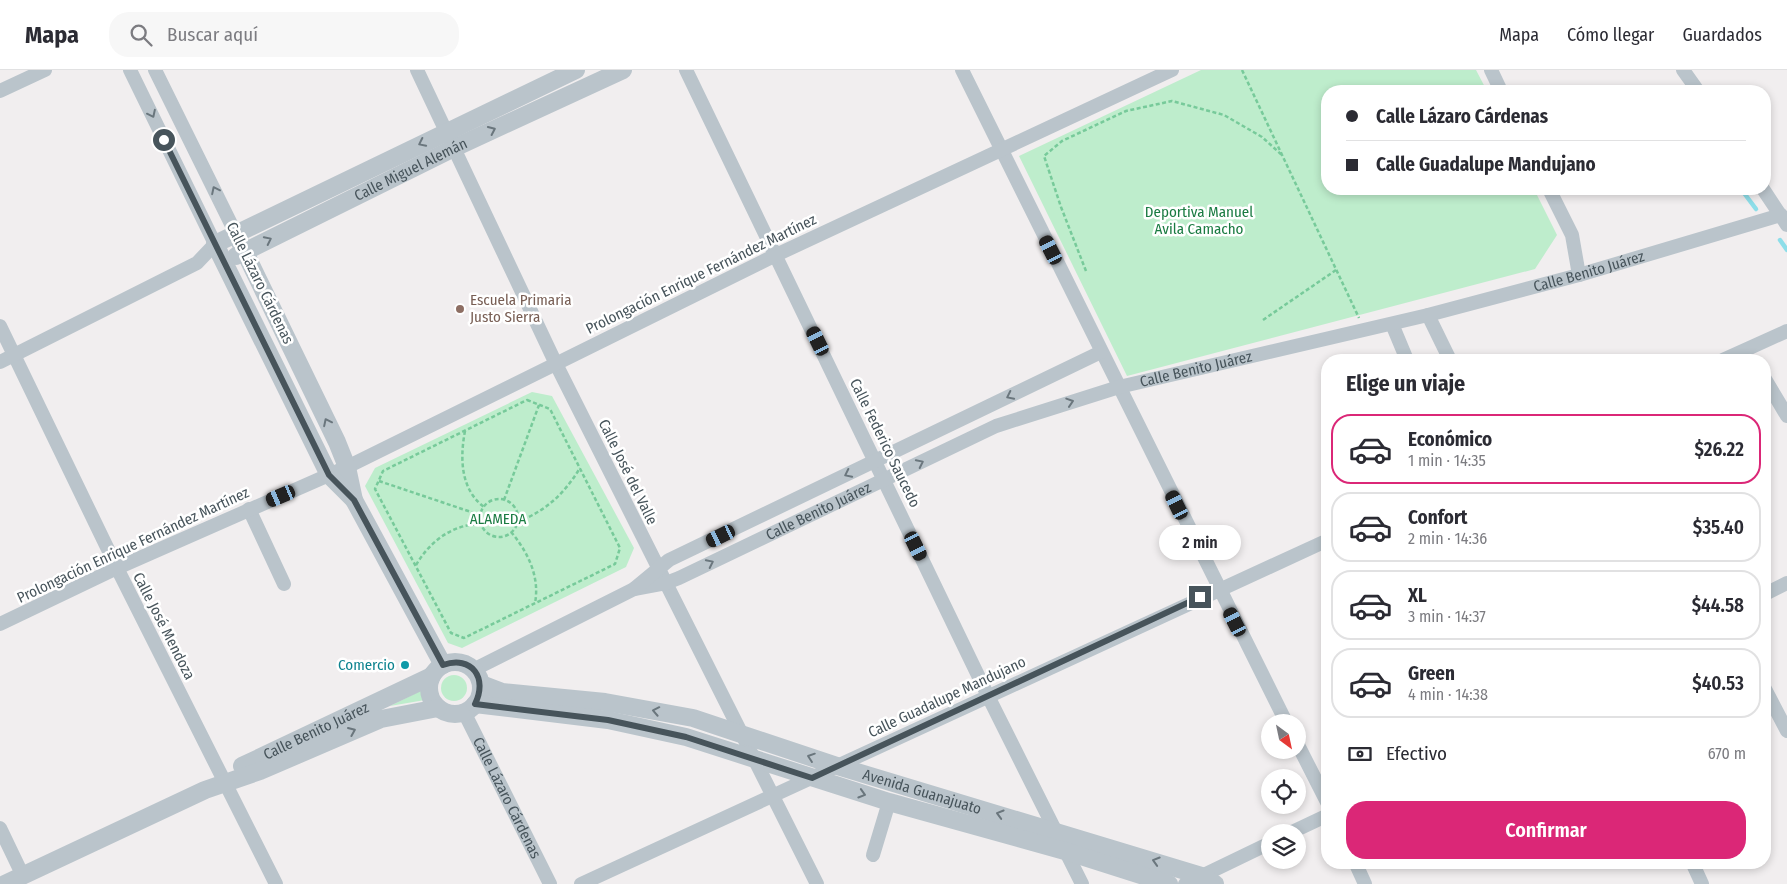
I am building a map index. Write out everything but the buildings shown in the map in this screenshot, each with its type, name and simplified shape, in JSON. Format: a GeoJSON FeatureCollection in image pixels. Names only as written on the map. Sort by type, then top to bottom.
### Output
{"type":"FeatureCollection","features":[{"type":"Feature","properties":{"kind":"street"},"geometry":{"type":"LineString","coordinates":[[0,91],[45,70]]}},
{"type":"Feature","properties":{"kind":"street","name":"Calle Lázaro Cárdenas"},"geometry":{"type":"LineString","coordinates":[[130,70],[329,475],[354,500]]}},
{"type":"Feature","properties":{"kind":"street","name":"Calle Lázaro Cárdenas"},"geometry":{"type":"LineString","coordinates":[[155,70],[347,466],[354,500],[437,670]]}},
{"type":"Feature","properties":{"kind":"street","name":"Calle José del Valle"},"geometry":{"type":"LineString","coordinates":[[417,70],[556,364],[658,569],[774,794],[817,884]]}},
{"type":"Feature","properties":{"kind":"street","name":"Calle Miguel Alemán"},"geometry":{"type":"LineString","coordinates":[[0,362],[197,263],[216,244],[576,70]]}},
{"type":"Feature","properties":{"kind":"street","name":"Calle Miguel Alemán"},"geometry":{"type":"LineString","coordinates":[[197,263],[224,262],[454,148],[623,70]]}},
{"type":"Feature","properties":{"kind":"street","name":"Calle Federico Saucedo"},"geometry":{"type":"LineString","coordinates":[[686,70],[885,479],[988,696],[1082,884]]}},
{"type":"Feature","properties":{"kind":"street"},"geometry":{"type":"LineString","coordinates":[[962,70],[1218,589],[1282,714]]}},
{"type":"Feature","properties":{"kind":"street","name":"Prolongación Enrique Fernández Martínez"},"geometry":{"type":"LineString","coordinates":[[0,624],[117,568],[329,475],[776,256],[1000,149],[1172,70]]}},
{"type":"Feature","properties":{"kind":"street"},"geometry":{"type":"LineString","coordinates":[[1491,70],[1498,85]]}},
{"type":"Feature","properties":{"kind":"street"},"geometry":{"type":"LineString","coordinates":[[1683,70],[1694,85]]}},
{"type":"Feature","properties":{"kind":"street"},"geometry":{"type":"LineString","coordinates":[[1552,195],[1572,235],[1579,275]]}},
{"type":"Feature","properties":{"kind":"street"},"geometry":{"type":"LineString","coordinates":[[1767,195],[1784,220]]}},
{"type":"Feature","properties":{"kind":"street","name":"Calle Benito Juárez"},"geometry":{"type":"LineString","coordinates":[[634,588],[666,584],[996,426],[1119,386],[1364,331],[1784,220]]}},
{"type":"Feature","properties":{"kind":"street"},"geometry":{"type":"LineString","coordinates":[[1428,315],[1447,354]]}},
{"type":"Feature","properties":{"kind":"street"},"geometry":{"type":"LineString","coordinates":[[1392,324],[1404,354]]}},
{"type":"Feature","properties":{"kind":"street","name":"Calle José Mendoza"},"geometry":{"type":"LineString","coordinates":[[0,326],[117,568],[276,884]]}},
{"type":"Feature","properties":{"kind":"street"},"geometry":{"type":"LineString","coordinates":[[1750,354],[1787,330]]}},
{"type":"Feature","properties":{"kind":"street","name":"Calle Benito Juárez"},"geometry":{"type":"LineString","coordinates":[[477,677],[634,588],[669,560],[1101,352]]}},
{"type":"Feature","properties":{"kind":"street"},"geometry":{"type":"LineString","coordinates":[[1771,390],[1787,416]]}},
{"type":"Feature","properties":{"kind":"street"},"geometry":{"type":"LineString","coordinates":[[249,509],[284,584]]}},
{"type":"Feature","properties":{"kind":"street","name":"Calle Guadalupe Mandujano"},"geometry":{"type":"LineString","coordinates":[[581,884],[1321,543]]}},
{"type":"Feature","properties":{"kind":"street"},"geometry":{"type":"LineString","coordinates":[[1771,590],[1787,583]]}},
{"type":"Feature","properties":{"kind":"street"},"geometry":{"type":"LineString","coordinates":[[459,662],[477,677],[480,695],[470,708],[455,714],[438,708],[429,693],[437,670],[459,662]]}},
{"type":"Feature","properties":{"kind":"street","name":"Calle Benito Juárez"},"geometry":{"type":"LineString","coordinates":[[5,884],[224,780],[377,712],[437,670]]}},
{"type":"Feature","properties":{"kind":"street","name":"Avenida Guanajuato"},"geometry":{"type":"LineString","coordinates":[[477,677],[502,692],[605,702],[693,718],[837,766],[1054,830],[1209,880]]}},
{"type":"Feature","properties":{"kind":"street"},"geometry":{"type":"LineString","coordinates":[[1771,700],[1787,731]]}},
{"type":"Feature","properties":{"kind":"street","name":"Calle Benito Juárez"},"geometry":{"type":"LineString","coordinates":[[377,712],[438,708]]}},
{"type":"Feature","properties":{"kind":"street","name":"Calle Lázaro Cárdenas"},"geometry":{"type":"LineString","coordinates":[[470,708],[550,884]]}},
{"type":"Feature","properties":{"kind":"street","name":"Avenida Guanajuato"},"geometry":{"type":"LineString","coordinates":[[470,708],[608,720],[686,737],[889,802],[1065,851],[1169,884]]}},
{"type":"Feature","properties":{"kind":"street"},"geometry":{"type":"LineString","coordinates":[[1305,759],[1321,790]]}},
{"type":"Feature","properties":{"kind":"street"},"geometry":{"type":"LineString","coordinates":[[873,855],[889,802]]}},
{"type":"Feature","properties":{"kind":"street"},"geometry":{"type":"LineString","coordinates":[[1306,825],[1321,818]]}},
{"type":"Feature","properties":{"kind":"street"},"geometry":{"type":"LineString","coordinates":[[0,828],[23,876]]}},
{"type":"Feature","properties":{"kind":"street"},"geometry":{"type":"LineString","coordinates":[[1186,884],[1209,880],[1261,848]]}},
{"type":"Feature","properties":{"kind":"street"},"geometry":{"type":"LineString","coordinates":[[1358,869],[1365,884]]}},
{"type":"Feature","properties":{"kind":"street"},"geometry":{"type":"LineString","coordinates":[[1695,869],[1702,884]]}},
{"type":"Feature","properties":{"kind":"path"},"geometry":{"type":"LineString","coordinates":[[1242,70],[1364,331]]}},
{"type":"Feature","properties":{"kind":"path"},"geometry":{"type":"LineString","coordinates":[[1086,271],[1060,206],[1044,156],[1062,141],[1126,111],[1172,101],[1224,115],[1262,137],[1283,156]]}},
{"type":"Feature","properties":{"kind":"path"},"geometry":{"type":"LineString","coordinates":[[1263,320],[1336,270]]}},
{"type":"Feature","properties":{"kind":"path"},"geometry":{"type":"LineString","coordinates":[[527,400],[539,405],[550,409],[620,548],[615,564],[464,638],[451,633],[375,489],[383,472],[527,400]]}},
{"type":"Feature","properties":{"kind":"path"},"geometry":{"type":"LineString","coordinates":[[504,500],[539,405]]}},
{"type":"Feature","properties":{"kind":"path"},"geometry":{"type":"LineString","coordinates":[[465,431],[462,458],[465,477],[472,495],[484,506]]}},
{"type":"Feature","properties":{"kind":"path"},"geometry":{"type":"LineString","coordinates":[[517,522],[516,510],[504,500],[494,500],[484,506],[480,515],[481,524],[484,529],[494,536],[510,532],[517,522],[552,503],[563,493],[580,468]]}},
{"type":"Feature","properties":{"kind":"path"},"geometry":{"type":"LineString","coordinates":[[379,480],[480,515]]}},
{"type":"Feature","properties":{"kind":"path"},"geometry":{"type":"LineString","coordinates":[[416,566],[423,553],[456,528],[481,524]]}},
{"type":"Feature","properties":{"kind":"path"},"geometry":{"type":"LineString","coordinates":[[510,532],[529,558],[536,583],[535,603]]}},
{"type":"Feature","properties":{"kind":"green space","name":"Deportiva Manuel Avila Camacho"},"geometry":{"type":"Polygon","coordinates":[[[1201,70],[1476,70],[1484,85],[1321,85],[1321,195],[1537,195],[1557,235],[1535,269],[1127,376],[1019,156],[1201,70]]]}},
{"type":"Feature","properties":{"kind":"green space","name":"ALAMEDA"},"geometry":{"type":"Polygon","coordinates":[[[532,392],[552,396],[634,548],[626,567],[462,648],[448,643],[365,486],[375,468],[532,392]]]}},
{"type":"Feature","properties":{"kind":"green space"},"geometry":{"type":"Polygon","coordinates":[[[454,675],[464,678],[467,688],[464,698],[454,701],[444,698],[441,688],[444,678],[454,675]]]}},
{"type":"Feature","properties":{"kind":"green space"},"geometry":{"type":"Polygon","coordinates":[[[422,690],[425,700],[390,706],[422,690]]]}},
{"type":"Feature","properties":{"kind":"waterway"},"geometry":{"type":"LineString","coordinates":[[1746,195],[1756,209]]}},
{"type":"Feature","properties":{"kind":"waterway"},"geometry":{"type":"LineString","coordinates":[[1780,240],[1787,250]]}},
{"type":"Feature","properties":{"kind":"place","name":"Escuela Primaria Justo Sierra"},"geometry":{"type":"Point","coordinates":[460,309]}},
{"type":"Feature","properties":{"kind":"place","name":"Comercio"},"geometry":{"type":"Point","coordinates":[405,665]}},
{"type":"Feature","properties":{"kind":"route"},"geometry":{"type":"LineString","coordinates":[[164,140],[329,475],[354,500],[443,665],[459,662],[474,670],[478,676],[481,684],[480,695],[475,704],[608,720],[686,737],[812,778],[1200,597]]}}]}
